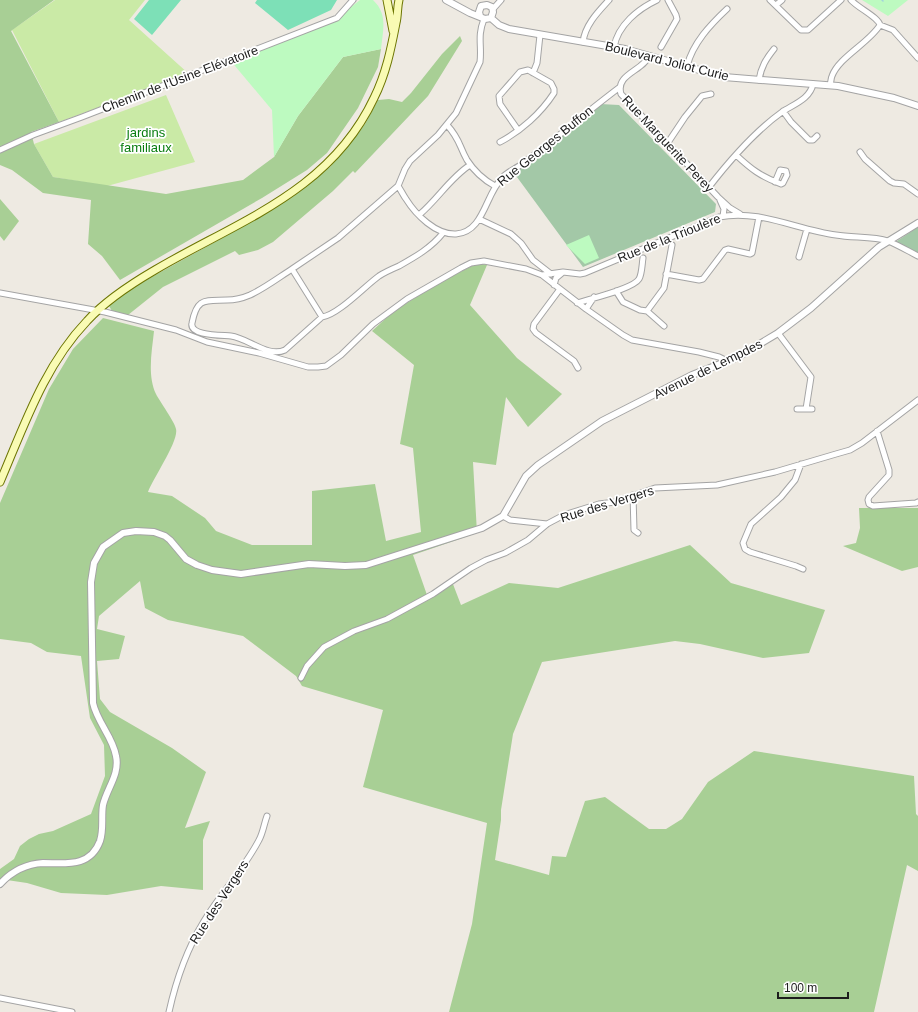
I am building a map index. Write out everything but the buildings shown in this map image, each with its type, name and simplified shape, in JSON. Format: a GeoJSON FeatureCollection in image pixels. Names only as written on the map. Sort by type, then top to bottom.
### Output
{"type":"FeatureCollection","features":[{"type":"Feature","properties":{"kind":"main road"},"geometry":{"type":"LineString","coordinates":[[387,0],[394,33]]}},
{"type":"Feature","properties":{"kind":"main road"},"geometry":{"type":"LineString","coordinates":[[0,482],[31,409],[52,365],[74,336],[97,310],[127,287],[272,206],[301,187],[322,170],[349,139],[371,105],[383,79],[393,42],[399,0]]}},
{"type":"Feature","properties":{"kind":"street","name":"Chemin de l'Usine Elévatoire"},"geometry":{"type":"LineString","coordinates":[[0,150],[33,135],[337,18],[353,0]]}},
{"type":"Feature","properties":{"kind":"street"},"geometry":{"type":"LineString","coordinates":[[446,0],[470,13],[491,18],[493,9],[501,0]]}},
{"type":"Feature","properties":{"kind":"street"},"geometry":{"type":"LineString","coordinates":[[583,42],[587,29],[599,10],[609,0]]}},
{"type":"Feature","properties":{"kind":"street"},"geometry":{"type":"LineString","coordinates":[[614,47],[620,31],[629,19],[640,9],[657,0]]}},
{"type":"Feature","properties":{"kind":"street"},"geometry":{"type":"LineString","coordinates":[[661,48],[677,19],[668,0]]}},
{"type":"Feature","properties":{"kind":"street"},"geometry":{"type":"LineString","coordinates":[[770,0],[801,30],[805,31],[841,0]]}},
{"type":"Feature","properties":{"kind":"street"},"geometry":{"type":"LineString","coordinates":[[776,5],[782,0]]}},
{"type":"Feature","properties":{"kind":"street"},"geometry":{"type":"LineString","coordinates":[[851,0],[879,21],[880,25],[893,30],[918,58]]}},
{"type":"Feature","properties":{"kind":"street"},"geometry":{"type":"LineString","coordinates":[[398,186],[419,215],[443,233],[424,252],[380,275],[338,310],[328,316],[322,317],[286,350],[276,352],[258,347],[240,338],[208,334],[195,331],[192,328],[191,324],[197,306],[200,303],[210,300],[240,298],[250,295],[338,238],[398,186],[410,161],[431,143],[456,113],[480,62],[481,55],[479,33],[481,6],[489,2],[493,9]]}},
{"type":"Feature","properties":{"kind":"street"},"geometry":{"type":"LineString","coordinates":[[687,66],[690,57],[703,35],[717,18],[727,9]]}},
{"type":"Feature","properties":{"kind":"street","name":"Boulevard Joliot Curie"},"geometry":{"type":"LineString","coordinates":[[491,18],[504,28],[614,47],[724,77],[830,85],[886,97],[918,106]]}},
{"type":"Feature","properties":{"kind":"street"},"geometry":{"type":"LineString","coordinates":[[830,85],[832,75],[836,67],[870,37],[880,25]]}},
{"type":"Feature","properties":{"kind":"street"},"geometry":{"type":"LineString","coordinates":[[533,73],[537,63],[540,35]]}},
{"type":"Feature","properties":{"kind":"street"},"geometry":{"type":"LineString","coordinates":[[760,80],[761,67],[774,49]]}},
{"type":"Feature","properties":{"kind":"street","name":"Rue Marguerite Perey"},"geometry":{"type":"LineString","coordinates":[[649,56],[647,60],[621,82],[620,87],[623,98],[718,197],[730,208],[741,214]]}},
{"type":"Feature","properties":{"kind":"street"},"geometry":{"type":"LineString","coordinates":[[500,142],[511,136],[535,116],[554,92],[551,83],[533,73],[524,70],[520,72],[499,96],[500,104],[518,130]]}},
{"type":"Feature","properties":{"kind":"street"},"geometry":{"type":"LineString","coordinates":[[709,187],[759,131],[784,111],[807,96],[812,90],[813,84]]}},
{"type":"Feature","properties":{"kind":"street","name":"Rue Georges Buffon"},"geometry":{"type":"LineString","coordinates":[[443,233],[457,234],[470,229],[479,220],[495,186],[506,174],[520,166],[620,87]]}},
{"type":"Feature","properties":{"kind":"street"},"geometry":{"type":"LineString","coordinates":[[667,144],[685,117],[702,96],[710,94]]}},
{"type":"Feature","properties":{"kind":"street"},"geometry":{"type":"LineString","coordinates":[[784,111],[791,122],[809,140],[813,140],[817,136]]}},
{"type":"Feature","properties":{"kind":"street"},"geometry":{"type":"LineString","coordinates":[[447,125],[456,135],[470,165],[480,175],[495,186]]}},
{"type":"Feature","properties":{"kind":"street"},"geometry":{"type":"LineString","coordinates":[[860,152],[865,160],[890,181],[904,184],[918,194]]}},
{"type":"Feature","properties":{"kind":"street"},"geometry":{"type":"LineString","coordinates":[[736,155],[754,171],[775,182]]}},
{"type":"Feature","properties":{"kind":"street"},"geometry":{"type":"LineString","coordinates":[[419,215],[429,207],[456,176],[470,165]]}},
{"type":"Feature","properties":{"kind":"street","name":"Rue Marguerite Perey"},"geometry":{"type":"LineString","coordinates":[[718,197],[724,208],[723,216]]}},
{"type":"Feature","properties":{"kind":"street"},"geometry":{"type":"LineString","coordinates":[[730,208],[731,215]]}},
{"type":"Feature","properties":{"kind":"street","name":"Rue de la Trioulère"},"geometry":{"type":"LineString","coordinates":[[542,275],[563,272],[580,274],[585,273],[723,216],[741,214],[783,222],[837,236],[887,241],[918,256]]}},
{"type":"Feature","properties":{"kind":"street"},"geometry":{"type":"LineString","coordinates":[[666,274],[699,280],[703,279],[725,250],[728,249],[750,254],[752,253],[759,217]]}},
{"type":"Feature","properties":{"kind":"street"},"geometry":{"type":"LineString","coordinates":[[479,220],[511,234],[521,243],[533,260],[552,273],[548,279]]}},
{"type":"Feature","properties":{"kind":"street","name":"Avenue de Lempdes"},"geometry":{"type":"LineString","coordinates":[[503,516],[526,476],[538,465],[602,422],[666,388],[752,349],[778,333],[811,308],[879,247],[918,223]]}},
{"type":"Feature","properties":{"kind":"street"},"geometry":{"type":"LineString","coordinates":[[799,257],[807,229]]}},
{"type":"Feature","properties":{"kind":"street"},"geometry":{"type":"LineString","coordinates":[[871,239],[879,247]]}},
{"type":"Feature","properties":{"kind":"street"},"geometry":{"type":"LineString","coordinates":[[647,311],[664,288],[672,245]]}},
{"type":"Feature","properties":{"kind":"street"},"geometry":{"type":"LineString","coordinates":[[577,302],[616,291],[636,282],[639,278],[643,258]]}},
{"type":"Feature","properties":{"kind":"street"},"geometry":{"type":"LineString","coordinates":[[0,293],[97,310],[176,330],[207,342],[259,353],[308,367],[318,367],[326,366],[341,355],[373,324],[407,299],[471,263],[491,262],[526,269],[542,275],[586,310],[622,335],[632,340],[719,357],[723,359],[724,363]]}},
{"type":"Feature","properties":{"kind":"street"},"geometry":{"type":"LineString","coordinates":[[292,269],[322,317]]}},
{"type":"Feature","properties":{"kind":"street"},"geometry":{"type":"LineString","coordinates":[[554,285],[556,278],[563,272]]}},
{"type":"Feature","properties":{"kind":"street"},"geometry":{"type":"LineString","coordinates":[[560,289],[534,324],[533,329],[536,333],[574,361],[578,368]]}},
{"type":"Feature","properties":{"kind":"street"},"geometry":{"type":"LineString","coordinates":[[616,291],[623,302],[640,310],[647,311],[664,326]]}},
{"type":"Feature","properties":{"kind":"street"},"geometry":{"type":"LineString","coordinates":[[586,310],[594,297]]}},
{"type":"Feature","properties":{"kind":"street"},"geometry":{"type":"LineString","coordinates":[[778,333],[810,377],[809,409],[798,409]]}},
{"type":"Feature","properties":{"kind":"street","name":"Rue des Vergers"},"geometry":{"type":"LineString","coordinates":[[301,678],[307,666],[324,647],[354,631],[386,619],[433,594],[471,568],[486,560],[505,553],[528,540],[547,524],[564,515],[599,504],[615,502],[655,488],[717,485],[775,472],[850,450],[862,443],[918,400]]}},
{"type":"Feature","properties":{"kind":"street"},"geometry":{"type":"LineString","coordinates":[[877,431],[889,470],[889,475],[869,497],[869,504],[873,506],[918,502]]}},
{"type":"Feature","properties":{"kind":"street"},"geometry":{"type":"LineString","coordinates":[[801,464],[795,480],[781,497],[751,524],[743,543],[745,549],[750,552],[803,569]]}},
{"type":"Feature","properties":{"kind":"street"},"geometry":{"type":"LineString","coordinates":[[633,495],[634,530],[638,533]]}},
{"type":"Feature","properties":{"kind":"street"},"geometry":{"type":"LineString","coordinates":[[0,884],[8,876],[25,867],[42,863],[75,863],[82,861],[95,851],[100,843],[103,828],[103,806],[114,780],[117,761],[114,748],[98,718],[93,703],[90,582],[92,568],[103,547],[123,533],[136,531],[154,532],[165,536],[186,560],[197,566],[224,573],[251,573],[309,564],[354,566],[370,564],[482,528],[503,516],[510,520],[547,524]]}},
{"type":"Feature","properties":{"kind":"street","name":"Rue des Vergers"},"geometry":{"type":"LineString","coordinates":[[169,1012],[182,966],[192,942],[204,920],[243,866],[260,839],[266,816]]}},
{"type":"Feature","properties":{"kind":"street"},"geometry":{"type":"LineString","coordinates":[[0,998],[72,1012]]}},
{"type":"Feature","properties":{"kind":"green space"},"geometry":{"type":"Polygon","coordinates":[[[0,0],[54,0],[11,31],[59,122],[31,132],[34,144],[53,177],[166,194],[243,180],[274,157],[298,116],[343,57],[381,49],[378,67],[358,108],[327,153],[307,170],[262,198],[120,280],[102,256],[88,244],[91,200],[43,193],[12,170],[0,165],[0,0]]]}},
{"type":"Feature","properties":{"kind":"green space"},"geometry":{"type":"Polygon","coordinates":[[[55,0],[145,0],[129,20],[189,74],[59,122],[12,30],[55,0]]]}},
{"type":"Feature","properties":{"kind":"green space"},"geometry":{"type":"Polygon","coordinates":[[[149,0],[181,0],[152,35],[134,19],[149,0]]]}},
{"type":"Feature","properties":{"kind":"green space"},"geometry":{"type":"Polygon","coordinates":[[[257,0],[337,0],[331,10],[288,30],[255,3],[257,0]]]}},
{"type":"Feature","properties":{"kind":"green space"},"geometry":{"type":"Polygon","coordinates":[[[360,0],[373,0],[381,11],[383,17],[383,29],[381,49],[343,57],[298,116],[274,157],[272,110],[230,60],[337,18],[360,0]]]}},
{"type":"Feature","properties":{"kind":"green space"},"geometry":{"type":"Polygon","coordinates":[[[862,0],[908,0],[888,16],[862,0]]]}},
{"type":"Feature","properties":{"kind":"green space"},"geometry":{"type":"Polygon","coordinates":[[[460,36],[462,41],[428,96],[355,173],[353,171],[333,191],[273,242],[258,250],[239,255],[235,251],[163,287],[128,315],[112,311],[109,306],[130,289],[294,196],[330,167],[365,124],[378,100],[389,99],[402,102],[442,54],[460,36]]]}},
{"type":"Feature","properties":{"kind":"green space","name":"jardins familiaux"},"geometry":{"type":"Polygon","coordinates":[[[166,95],[195,162],[107,186],[53,177],[34,144],[166,95]]]}},
{"type":"Feature","properties":{"kind":"green space"},"geometry":{"type":"Polygon","coordinates":[[[600,104],[619,105],[716,204],[715,212],[583,267],[514,173],[600,104]]]}},
{"type":"Feature","properties":{"kind":"green space"},"geometry":{"type":"Polygon","coordinates":[[[0,199],[19,221],[4,241],[0,236],[0,199]]]}},
{"type":"Feature","properties":{"kind":"green space"},"geometry":{"type":"Polygon","coordinates":[[[918,227],[918,254],[897,244],[897,241],[918,227]]]}},
{"type":"Feature","properties":{"kind":"green space"},"geometry":{"type":"Polygon","coordinates":[[[589,235],[599,258],[585,264],[566,245],[589,235]]]}},
{"type":"Feature","properties":{"kind":"green space"},"geometry":{"type":"Polygon","coordinates":[[[478,263],[487,265],[470,305],[517,358],[562,394],[528,427],[506,397],[496,465],[473,462],[477,533],[413,555],[427,595],[451,579],[461,605],[509,583],[558,588],[690,545],[731,583],[825,610],[809,653],[763,658],[700,644],[675,641],[542,662],[513,734],[495,860],[549,875],[552,856],[566,857],[585,801],[605,797],[649,829],[666,829],[682,819],[708,782],[754,751],[914,776],[916,814],[918,816],[918,871],[907,865],[874,1012],[449,1012],[472,924],[487,823],[363,787],[383,710],[302,686],[296,676],[243,636],[168,620],[145,608],[140,581],[99,616],[97,629],[125,636],[119,659],[97,661],[100,699],[110,712],[172,748],[206,772],[185,828],[210,821],[203,840],[203,890],[161,886],[107,895],[61,893],[27,883],[0,879],[0,869],[14,859],[20,846],[29,839],[39,834],[53,831],[91,814],[105,776],[104,745],[90,718],[81,656],[47,652],[31,643],[0,639],[0,503],[49,389],[73,349],[103,318],[154,331],[151,363],[153,387],[175,426],[176,435],[170,451],[148,492],[172,496],[205,518],[216,531],[252,545],[312,545],[312,491],[375,484],[386,541],[421,532],[413,448],[400,444],[414,365],[372,331],[394,311],[440,282],[478,263]]]}},
{"type":"Feature","properties":{"kind":"green space"},"geometry":{"type":"Polygon","coordinates":[[[859,508],[918,508],[918,567],[902,571],[843,546],[856,543],[860,528],[859,508]]]}}]}
